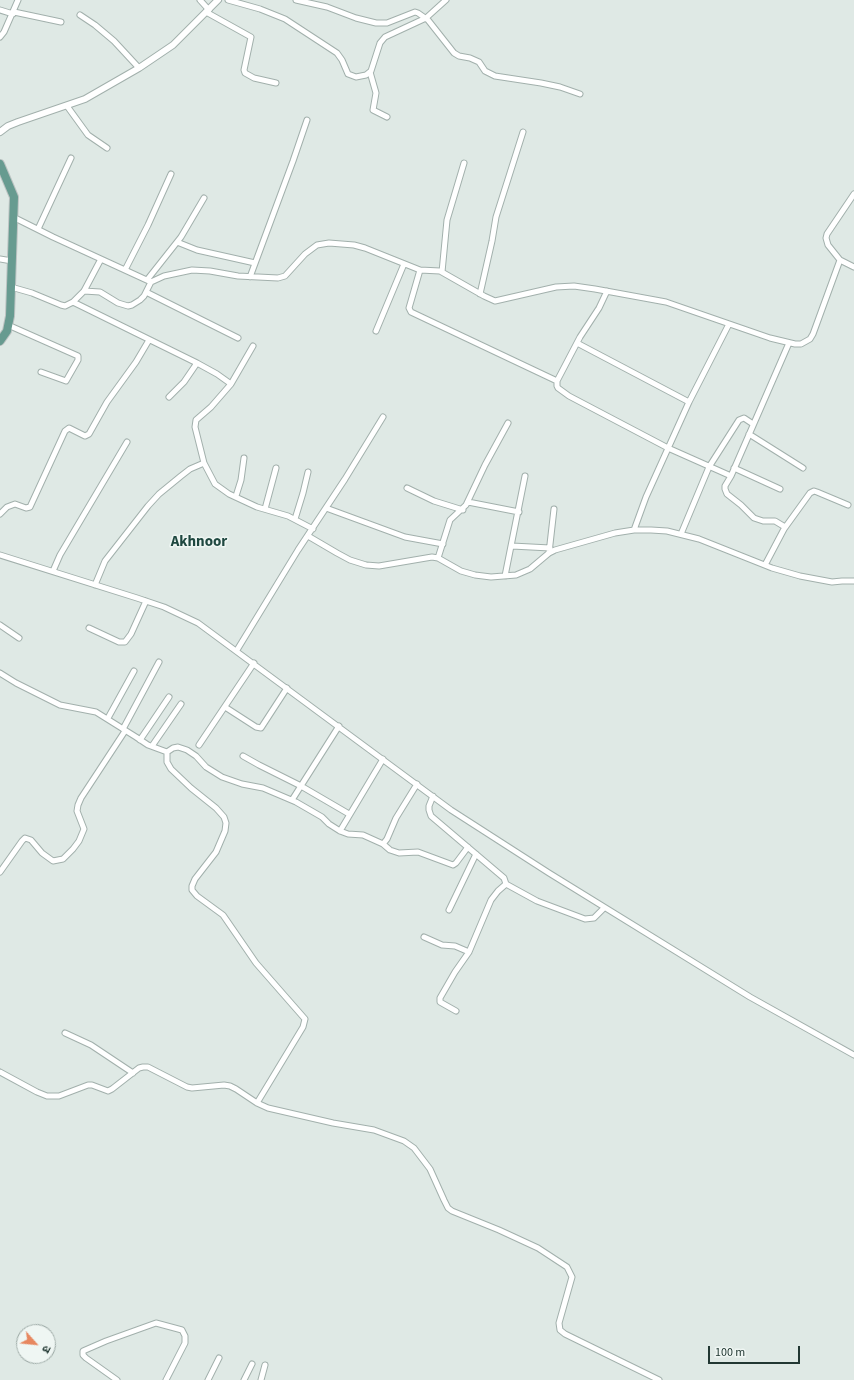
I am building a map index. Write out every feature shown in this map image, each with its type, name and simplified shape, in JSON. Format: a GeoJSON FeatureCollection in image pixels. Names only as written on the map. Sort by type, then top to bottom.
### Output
{"type":"FeatureCollection","features":[{"type":"Feature","properties":{"kind":"main road"},"geometry":{"type":"LineString","coordinates":[[0,164],[14,197],[11,291],[8,325],[0,341]]}},
{"type":"Feature","properties":{"kind":"street"},"geometry":{"type":"LineString","coordinates":[[0,37],[4,32],[18,0]]}},
{"type":"Feature","properties":{"kind":"street"},"geometry":{"type":"LineString","coordinates":[[200,0],[208,11],[251,37],[244,70],[245,73],[254,78],[276,83]]}},
{"type":"Feature","properties":{"kind":"street"},"geometry":{"type":"LineString","coordinates":[[0,132],[8,126],[18,122],[85,99],[139,68],[173,45],[218,0]]}},
{"type":"Feature","properties":{"kind":"street"},"geometry":{"type":"LineString","coordinates":[[228,0],[271,13],[301,30],[338,54],[344,63],[346,71],[352,76],[364,76],[370,72],[374,66],[380,43],[385,37],[423,16],[446,0]]}},
{"type":"Feature","properties":{"kind":"street"},"geometry":{"type":"LineString","coordinates":[[296,0],[327,7],[356,18],[376,23],[387,23],[415,12],[423,16],[454,53],[459,56],[475,60],[489,73],[495,76],[541,82],[580,94]]}},
{"type":"Feature","properties":{"kind":"street"},"geometry":{"type":"LineString","coordinates":[[0,10],[62,22]]}},
{"type":"Feature","properties":{"kind":"street"},"geometry":{"type":"LineString","coordinates":[[80,15],[114,41],[139,68]]}},
{"type":"Feature","properties":{"kind":"street"},"geometry":{"type":"LineString","coordinates":[[370,72],[376,93],[373,110],[387,117]]}},
{"type":"Feature","properties":{"kind":"street"},"geometry":{"type":"LineString","coordinates":[[67,106],[88,135],[106,148]]}},
{"type":"Feature","properties":{"kind":"street"},"geometry":{"type":"LineString","coordinates":[[250,277],[291,168],[307,120]]}},
{"type":"Feature","properties":{"kind":"street"},"geometry":{"type":"LineString","coordinates":[[480,294],[496,217],[523,132]]}},
{"type":"Feature","properties":{"kind":"street"},"geometry":{"type":"LineString","coordinates":[[38,229],[71,158]]}},
{"type":"Feature","properties":{"kind":"street"},"geometry":{"type":"LineString","coordinates":[[442,272],[447,220],[464,163]]}},
{"type":"Feature","properties":{"kind":"street"},"geometry":{"type":"LineString","coordinates":[[125,270],[148,225],[171,174]]}},
{"type":"Feature","properties":{"kind":"street"},"geometry":{"type":"LineString","coordinates":[[854,194],[827,234],[826,238],[828,245],[840,260],[854,267]]}},
{"type":"Feature","properties":{"kind":"street"},"geometry":{"type":"LineString","coordinates":[[84,291],[100,292],[118,303],[128,306],[137,303],[146,292],[149,281],[177,242],[204,198]]}},
{"type":"Feature","properties":{"kind":"street"},"geometry":{"type":"LineString","coordinates":[[13,217],[149,281],[192,270],[250,277],[282,278],[305,254],[316,245],[354,245],[420,270],[435,270],[442,272],[492,300],[498,301],[564,286],[574,286],[666,302],[789,343],[802,344],[810,339],[813,334],[840,260]]}},
{"type":"Feature","properties":{"kind":"street"},"geometry":{"type":"LineString","coordinates":[[177,242],[191,248],[255,262]]}},
{"type":"Feature","properties":{"kind":"street"},"geometry":{"type":"LineString","coordinates":[[0,259],[12,261]]}},
{"type":"Feature","properties":{"kind":"street"},"geometry":{"type":"LineString","coordinates":[[11,291],[32,293],[65,306],[73,302],[84,291],[101,259]]}},
{"type":"Feature","properties":{"kind":"street"},"geometry":{"type":"LineString","coordinates":[[376,331],[404,264]]}},
{"type":"Feature","properties":{"kind":"street"},"geometry":{"type":"LineString","coordinates":[[420,270],[409,308],[411,312],[558,381]]}},
{"type":"Feature","properties":{"kind":"street"},"geometry":{"type":"LineString","coordinates":[[607,291],[599,308],[577,343],[558,381],[558,388],[569,396],[668,448],[731,476]]}},
{"type":"Feature","properties":{"kind":"street"},"geometry":{"type":"LineString","coordinates":[[146,292],[238,338]]}},
{"type":"Feature","properties":{"kind":"street"},"geometry":{"type":"LineString","coordinates":[[73,302],[197,363],[231,384]]}},
{"type":"Feature","properties":{"kind":"street"},"geometry":{"type":"LineString","coordinates":[[634,530],[646,497],[689,402],[729,324]]}},
{"type":"Feature","properties":{"kind":"street"},"geometry":{"type":"LineString","coordinates":[[8,325],[78,356],[78,360],[66,381],[41,372]]}},
{"type":"Feature","properties":{"kind":"street"},"geometry":{"type":"LineString","coordinates":[[0,514],[7,507],[15,504],[26,508],[30,507],[65,431],[69,428],[85,436],[88,435],[114,391],[136,362],[150,340]]}},
{"type":"Feature","properties":{"kind":"street"},"geometry":{"type":"LineString","coordinates":[[577,343],[689,402]]}},
{"type":"Feature","properties":{"kind":"street"},"geometry":{"type":"LineString","coordinates":[[785,527],[775,521],[758,520],[754,518],[727,494],[725,486],[731,476],[789,343]]}},
{"type":"Feature","properties":{"kind":"street"},"geometry":{"type":"LineString","coordinates":[[253,346],[231,384],[211,407],[196,420],[195,427],[201,465],[219,487],[257,507],[295,520],[312,529]]}},
{"type":"Feature","properties":{"kind":"street"},"geometry":{"type":"LineString","coordinates":[[169,397],[187,378],[197,363]]}},
{"type":"Feature","properties":{"kind":"street"},"geometry":{"type":"LineString","coordinates":[[237,650],[298,550],[383,417]]}},
{"type":"Feature","properties":{"kind":"street"},"geometry":{"type":"LineString","coordinates":[[681,534],[710,467],[739,420],[744,418],[753,424]]}},
{"type":"Feature","properties":{"kind":"street"},"geometry":{"type":"LineString","coordinates":[[438,558],[450,520],[463,510],[468,502],[485,465],[508,423]]}},
{"type":"Feature","properties":{"kind":"street"},"geometry":{"type":"LineString","coordinates":[[749,434],[803,468]]}},
{"type":"Feature","properties":{"kind":"street"},"geometry":{"type":"LineString","coordinates":[[52,572],[63,549],[127,442]]}},
{"type":"Feature","properties":{"kind":"street"},"geometry":{"type":"LineString","coordinates":[[236,496],[241,480],[244,458]]}},
{"type":"Feature","properties":{"kind":"street"},"geometry":{"type":"LineString","coordinates":[[95,585],[105,561],[148,506],[159,494],[190,469],[201,465]]}},
{"type":"Feature","properties":{"kind":"street"},"geometry":{"type":"LineString","coordinates":[[265,509],[276,468]]}},
{"type":"Feature","properties":{"kind":"street"},"geometry":{"type":"LineString","coordinates":[[734,468],[780,489]]}},
{"type":"Feature","properties":{"kind":"street"},"geometry":{"type":"LineString","coordinates":[[295,520],[308,472]]}},
{"type":"Feature","properties":{"kind":"street"},"geometry":{"type":"LineString","coordinates":[[505,576],[525,476]]}},
{"type":"Feature","properties":{"kind":"street"},"geometry":{"type":"LineString","coordinates":[[407,488],[434,501],[463,510]]}},
{"type":"Feature","properties":{"kind":"street"},"geometry":{"type":"LineString","coordinates":[[765,565],[785,527],[807,496],[812,492],[817,492],[848,505]]}},
{"type":"Feature","properties":{"kind":"street"},"geometry":{"type":"LineString","coordinates":[[468,502],[519,512]]}},
{"type":"Feature","properties":{"kind":"street"},"geometry":{"type":"LineString","coordinates":[[326,508],[405,537],[443,544]]}},
{"type":"Feature","properties":{"kind":"street"},"geometry":{"type":"LineString","coordinates":[[306,538],[344,557],[366,565],[379,566],[432,557],[438,558],[461,572],[491,577],[516,575],[530,569],[549,550],[554,509]]}},
{"type":"Feature","properties":{"kind":"street"},"geometry":{"type":"LineString","coordinates":[[512,546],[549,550],[597,537],[634,530],[667,531],[712,543],[765,565],[800,576],[832,582],[854,581]]}},
{"type":"Feature","properties":{"kind":"street"},"geometry":{"type":"LineString","coordinates":[[0,555],[164,607],[198,623],[237,650],[452,810],[548,873],[750,997],[854,1055]]}},
{"type":"Feature","properties":{"kind":"street"},"geometry":{"type":"LineString","coordinates":[[88,628],[119,642],[125,642],[131,634],[146,601]]}},
{"type":"Feature","properties":{"kind":"street"},"geometry":{"type":"LineString","coordinates":[[0,625],[19,638]]}},
{"type":"Feature","properties":{"kind":"street"},"geometry":{"type":"LineString","coordinates":[[0,872],[25,838],[31,840],[49,860],[53,861],[63,859],[73,849],[84,829],[78,811],[81,798],[124,730],[159,662]]}},
{"type":"Feature","properties":{"kind":"street"},"geometry":{"type":"LineString","coordinates":[[199,745],[254,663]]}},
{"type":"Feature","properties":{"kind":"street"},"geometry":{"type":"LineString","coordinates":[[108,718],[134,671]]}},
{"type":"Feature","properties":{"kind":"street"},"geometry":{"type":"LineString","coordinates":[[0,673],[16,683],[60,705],[92,710],[108,718],[140,740],[167,752]]}},
{"type":"Feature","properties":{"kind":"street"},"geometry":{"type":"LineString","coordinates":[[225,707],[256,727],[261,728],[288,688]]}},
{"type":"Feature","properties":{"kind":"street"},"geometry":{"type":"LineString","coordinates":[[140,740],[169,697]]}},
{"type":"Feature","properties":{"kind":"street"},"geometry":{"type":"LineString","coordinates":[[152,746],[181,704]]}},
{"type":"Feature","properties":{"kind":"street"},"geometry":{"type":"LineString","coordinates":[[292,800],[338,726]]}},
{"type":"Feature","properties":{"kind":"street"},"geometry":{"type":"LineString","coordinates":[[167,752],[173,748],[185,749],[196,756],[211,771],[222,777],[242,784],[263,788],[292,800],[322,817],[329,824],[340,831],[348,834],[363,835],[383,844],[390,850],[399,853],[418,852],[453,865],[468,847]]}},
{"type":"Feature","properties":{"kind":"street"},"geometry":{"type":"LineString","coordinates":[[167,752],[168,762],[171,769],[191,788],[216,808],[224,817],[226,823],[225,831],[216,852],[195,879],[192,890],[197,896],[223,915],[256,963],[305,1019],[303,1027],[257,1103]]}},
{"type":"Feature","properties":{"kind":"street"},"geometry":{"type":"LineString","coordinates":[[243,756],[301,786],[349,814]]}},
{"type":"Feature","properties":{"kind":"street"},"geometry":{"type":"LineString","coordinates":[[340,831],[383,759]]}},
{"type":"Feature","properties":{"kind":"street"},"geometry":{"type":"LineString","coordinates":[[383,844],[387,840],[396,818],[417,784]]}},
{"type":"Feature","properties":{"kind":"street"},"geometry":{"type":"LineString","coordinates":[[434,796],[429,806],[431,816],[504,878],[506,884],[537,901],[585,919],[594,918],[604,908]]}},
{"type":"Feature","properties":{"kind":"street"},"geometry":{"type":"LineString","coordinates":[[449,910],[476,854]]}},
{"type":"Feature","properties":{"kind":"street"},"geometry":{"type":"LineString","coordinates":[[456,1011],[441,1003],[439,1000],[455,972],[469,952],[491,900],[506,884]]}},
{"type":"Feature","properties":{"kind":"street"},"geometry":{"type":"LineString","coordinates":[[424,937],[442,945],[455,946],[469,952]]}},
{"type":"Feature","properties":{"kind":"street"},"geometry":{"type":"LineString","coordinates":[[65,1033],[91,1045],[133,1073]]}},
{"type":"Feature","properties":{"kind":"street"},"geometry":{"type":"LineString","coordinates":[[0,1072],[37,1092],[48,1096],[59,1096],[88,1085],[108,1091],[143,1066],[148,1067],[187,1087],[230,1086],[268,1108],[333,1124],[374,1130],[404,1141],[414,1148],[430,1169],[448,1208],[538,1248],[567,1267],[572,1277],[559,1323],[560,1330],[565,1334],[659,1380]]}},
{"type":"Feature","properties":{"kind":"street"},"geometry":{"type":"LineString","coordinates":[[117,1380],[86,1358],[83,1355],[84,1351],[106,1341],[156,1323],[182,1330],[186,1336],[185,1343],[166,1380]]}},
{"type":"Feature","properties":{"kind":"street"},"geometry":{"type":"LineString","coordinates":[[208,1380],[219,1358]]}},
{"type":"Feature","properties":{"kind":"street"},"geometry":{"type":"LineString","coordinates":[[244,1380],[252,1364]]}},
{"type":"Feature","properties":{"kind":"street"},"geometry":{"type":"LineString","coordinates":[[261,1380],[265,1365]]}},
{"type":"Feature","properties":{"kind":"district","name":"Akhnoor"},"geometry":{"type":"Point","coordinates":[199,543]}}]}
